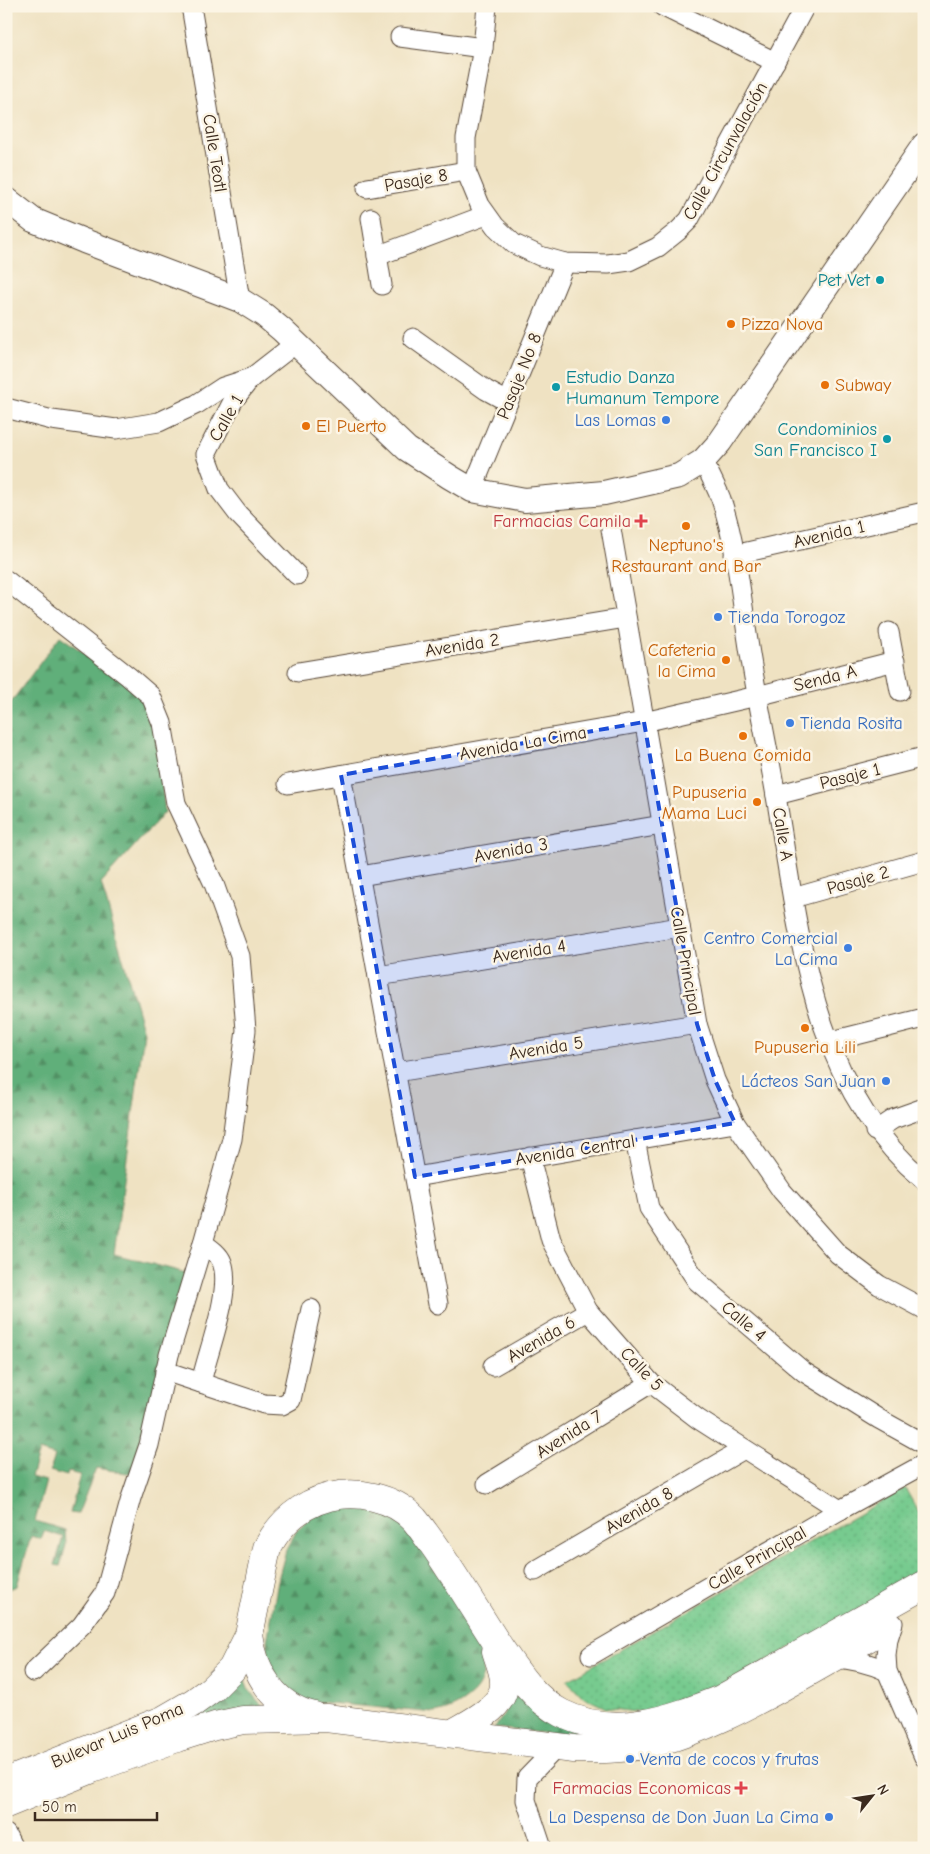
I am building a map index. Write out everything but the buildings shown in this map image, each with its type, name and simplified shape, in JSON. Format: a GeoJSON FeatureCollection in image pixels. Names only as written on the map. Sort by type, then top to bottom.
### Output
{"type":"FeatureCollection","features":[{"type":"Feature","properties":{"kind":"highway","name":"Bulevar Luis Poma"},"geometry":{"type":"LineString","coordinates":[[9,1782],[163,1720],[212,1689],[232,1669],[249,1635],[267,1548],[278,1529],[295,1513],[309,1504],[335,1496],[358,1494],[390,1503],[413,1518],[450,1569],[489,1630]]}},
{"type":"Feature","properties":{"kind":"highway"},"geometry":{"type":"LineString","coordinates":[[489,1630],[519,1676],[550,1707],[562,1714],[593,1725],[610,1727],[645,1724],[721,1699],[924,1585]]}},
{"type":"Feature","properties":{"kind":"highway","name":"Bulevar Luis Poma"},"geometry":{"type":"LineString","coordinates":[[6,1804],[92,1769],[215,1726],[243,1720],[326,1718],[557,1747],[598,1749],[646,1744],[668,1739],[708,1725],[759,1700],[924,1604]]}},
{"type":"Feature","properties":{"kind":"highway"},"geometry":{"type":"LineString","coordinates":[[453,1733],[488,1711],[504,1691],[501,1667],[489,1630]]}},
{"type":"Feature","properties":{"kind":"highway"},"geometry":{"type":"LineString","coordinates":[[249,1635],[256,1665],[272,1691],[297,1709],[311,1715],[326,1718]]}},
{"type":"Feature","properties":{"kind":"main road"},"geometry":{"type":"LineString","coordinates":[[6,199],[33,220],[240,300],[264,315],[296,343],[407,448],[450,478],[472,490],[525,500],[604,493],[679,476],[703,461],[720,442],[924,146]]}},
{"type":"Feature","properties":{"kind":"street","name":"Calle Teotl"},"geometry":{"type":"LineString","coordinates":[[191,6],[240,300]]}},
{"type":"Feature","properties":{"kind":"street","name":"Calle Circunvalación"},"geometry":{"type":"LineString","coordinates":[[487,6],[483,48],[466,138],[466,171],[473,192],[486,215],[514,244],[540,256],[565,263],[608,264],[629,261],[658,247],[689,220],[805,6]]}},
{"type":"Feature","properties":{"kind":"street"},"geometry":{"type":"LineString","coordinates":[[662,6],[775,62]]}},
{"type":"Feature","properties":{"kind":"street"},"geometry":{"type":"LineString","coordinates":[[400,37],[483,48]]}},
{"type":"Feature","properties":{"kind":"street","name":"Pasaje 8"},"geometry":{"type":"LineString","coordinates":[[367,188],[466,171]]}},
{"type":"Feature","properties":{"kind":"street"},"geometry":{"type":"LineString","coordinates":[[377,256],[486,215]]}},
{"type":"Feature","properties":{"kind":"street"},"geometry":{"type":"LineString","coordinates":[[371,218],[382,285]]}},
{"type":"Feature","properties":{"kind":"street","name":"Pasaje No 8"},"geometry":{"type":"LineString","coordinates":[[472,490],[565,263]]}},
{"type":"Feature","properties":{"kind":"street"},"geometry":{"type":"LineString","coordinates":[[413,338],[486,390],[508,402]]}},
{"type":"Feature","properties":{"kind":"street","name":"Calle 1"},"geometry":{"type":"LineString","coordinates":[[296,343],[251,378],[233,401],[206,454],[218,489],[238,514],[297,575]]}},
{"type":"Feature","properties":{"kind":"street"},"geometry":{"type":"LineString","coordinates":[[6,408],[52,420],[116,429],[159,422],[196,404],[223,387],[251,378]]}},
{"type":"Feature","properties":{"kind":"street","name":"Calle A"},"geometry":{"type":"LineString","coordinates":[[703,461],[721,499],[734,555],[793,898],[811,985],[828,1042],[838,1066],[875,1131],[904,1164],[924,1180]]}},
{"type":"Feature","properties":{"kind":"street","name":"Avenida 1"},"geometry":{"type":"LineString","coordinates":[[734,555],[924,512]]}},
{"type":"Feature","properties":{"kind":"street","name":"Calle Principal"},"geometry":{"type":"LineString","coordinates":[[611,529],[697,1024],[715,1080],[735,1123],[782,1191],[838,1254],[879,1285],[921,1301]]}},
{"type":"Feature","properties":{"kind":"street"},"geometry":{"type":"LineString","coordinates":[[6,580],[128,676],[150,696],[162,722],[176,803],[214,884],[240,956],[246,1030],[232,1140],[204,1243],[169,1355],[149,1445],[131,1498],[105,1593],[82,1625],[33,1672]]}},
{"type":"Feature","properties":{"kind":"street","name":"Avenida 2"},"geometry":{"type":"LineString","coordinates":[[298,672],[626,618]]}},
{"type":"Feature","properties":{"kind":"street"},"geometry":{"type":"LineString","coordinates":[[889,632],[900,691]]}},
{"type":"Feature","properties":{"kind":"street","name":"Senda A"},"geometry":{"type":"LineString","coordinates":[[757,696],[895,661]]}},
{"type":"Feature","properties":{"kind":"street","name":"Avenida La Cima"},"geometry":{"type":"LineString","coordinates":[[288,784],[644,722],[757,696]]}},
{"type":"Feature","properties":{"kind":"street","name":"Pasaje 1"},"geometry":{"type":"LineString","coordinates":[[776,794],[924,757]]}},
{"type":"Feature","properties":{"kind":"street"},"geometry":{"type":"LineString","coordinates":[[341,775],[438,1304]]}},
{"type":"Feature","properties":{"kind":"street","name":"Avenida 3"},"geometry":{"type":"LineString","coordinates":[[360,876],[662,824]]}},
{"type":"Feature","properties":{"kind":"street","name":"Pasaje 2"},"geometry":{"type":"LineString","coordinates":[[793,898],[924,861]]}},
{"type":"Feature","properties":{"kind":"street","name":"Avenida 4"},"geometry":{"type":"LineString","coordinates":[[378,976],[680,927]]}},
{"type":"Feature","properties":{"kind":"street"},"geometry":{"type":"LineString","coordinates":[[828,1042],[924,1018]]}},
{"type":"Feature","properties":{"kind":"street","name":"Avenida 5"},"geometry":{"type":"LineString","coordinates":[[396,1072],[697,1024]]}},
{"type":"Feature","properties":{"kind":"street"},"geometry":{"type":"LineString","coordinates":[[875,1131],[893,1119],[924,1108]]}},
{"type":"Feature","properties":{"kind":"street","name":"Avenida Central"},"geometry":{"type":"LineString","coordinates":[[415,1177],[735,1123]]}},
{"type":"Feature","properties":{"kind":"street","name":"Calle 4"},"geometry":{"type":"LineString","coordinates":[[635,1140],[650,1208],[697,1281],[804,1372],[924,1444]]}},
{"type":"Feature","properties":{"kind":"street","name":"Calle 5"},"geometry":{"type":"LineString","coordinates":[[530,1157],[551,1240],[588,1311],[651,1383],[698,1419],[840,1510]]}},
{"type":"Feature","properties":{"kind":"street"},"geometry":{"type":"LineString","coordinates":[[202,1383],[225,1285],[222,1262],[216,1252],[204,1243]]}},
{"type":"Feature","properties":{"kind":"street"},"geometry":{"type":"LineString","coordinates":[[165,1371],[264,1404],[282,1405],[291,1400],[311,1309]]}},
{"type":"Feature","properties":{"kind":"street","name":"Avenida 6"},"geometry":{"type":"LineString","coordinates":[[493,1366],[588,1311]]}},
{"type":"Feature","properties":{"kind":"street","name":"Avenida 7"},"geometry":{"type":"LineString","coordinates":[[487,1484],[651,1383]]}},
{"type":"Feature","properties":{"kind":"street","name":"Avenida 8"},"geometry":{"type":"LineString","coordinates":[[535,1571],[744,1449]]}},
{"type":"Feature","properties":{"kind":"street","name":"Calle Principal"},"geometry":{"type":"LineString","coordinates":[[591,1655],[840,1510],[924,1464]]}},
{"type":"Feature","properties":{"kind":"street"},"geometry":{"type":"LineString","coordinates":[[893,1623],[888,1639],[887,1671],[924,1757]]}},
{"type":"Feature","properties":{"kind":"street"},"geometry":{"type":"LineString","coordinates":[[834,1658],[853,1659],[870,1663],[887,1671]]}},
{"type":"Feature","properties":{"kind":"street"},"geometry":{"type":"LineString","coordinates":[[542,1848],[526,1800],[527,1778],[557,1747]]}},
{"type":"Feature","properties":{"kind":"street"},"geometry":{"type":"LineString","coordinates":[[6,1834],[13,1848]]}},
{"type":"Feature","properties":{"kind":"highlighted area"},"geometry":{"type":"Polygon","coordinates":[[[644,722],[697,1024],[715,1080],[735,1123],[415,1177],[341,775],[644,722]]]}},
{"type":"Feature","properties":{"kind":"green space"},"geometry":{"type":"Polygon","coordinates":[[[60,636],[146,696],[155,727],[165,812],[101,883],[144,1032],[114,1254],[194,1275],[139,1475],[96,1468],[78,1514],[70,1513],[80,1475],[68,1472],[67,1476],[50,1471],[55,1456],[39,1451],[31,1477],[46,1481],[35,1521],[65,1530],[66,1545],[60,1566],[55,1565],[63,1537],[44,1531],[41,1539],[31,1536],[17,1586],[6,1590],[6,709],[60,636]]]}},
{"type":"Feature","properties":{"kind":"green space"},"geometry":{"type":"Polygon","coordinates":[[[905,1488],[924,1522],[924,1573],[717,1689],[659,1710],[635,1712],[606,1708],[583,1697],[567,1680],[905,1488]]]}},
{"type":"Feature","properties":{"kind":"green space"},"geometry":{"type":"Polygon","coordinates":[[[353,1503],[390,1518],[410,1532],[423,1549],[470,1624],[478,1640],[483,1671],[479,1685],[461,1703],[435,1713],[309,1701],[293,1696],[277,1680],[269,1660],[267,1641],[279,1576],[286,1550],[297,1530],[315,1514],[353,1503]]]}},
{"type":"Feature","properties":{"kind":"green space"},"geometry":{"type":"Polygon","coordinates":[[[243,1669],[251,1693],[269,1711],[159,1734],[243,1669]]]}},
{"type":"Feature","properties":{"kind":"green space"},"geometry":{"type":"Polygon","coordinates":[[[517,1687],[591,1738],[494,1728],[504,1715],[517,1687]]]}},
{"type":"Feature","properties":{"kind":"place","name":"Pet Vet"},"geometry":{"type":"Point","coordinates":[880,280]}},
{"type":"Feature","properties":{"kind":"place","name":"Pizza Nova"},"geometry":{"type":"Point","coordinates":[731,324]}},
{"type":"Feature","properties":{"kind":"place","name":"Subway"},"geometry":{"type":"Point","coordinates":[825,385]}},
{"type":"Feature","properties":{"kind":"place","name":"Estudio Danza Humanum Tempore"},"geometry":{"type":"Point","coordinates":[556,387]}},
{"type":"Feature","properties":{"kind":"place","name":"Las Lomas"},"geometry":{"type":"Point","coordinates":[666,420]}},
{"type":"Feature","properties":{"kind":"place","name":"El Puerto"},"geometry":{"type":"Point","coordinates":[306,426]}},
{"type":"Feature","properties":{"kind":"place","name":"Condominios San Francisco I"},"geometry":{"type":"Point","coordinates":[887,439]}},
{"type":"Feature","properties":{"kind":"place","name":"Farmacias Camila"},"geometry":{"type":"Point","coordinates":[641,521]}},
{"type":"Feature","properties":{"kind":"place","name":"Neptuno's Restaurant and Bar"},"geometry":{"type":"Point","coordinates":[686,526]}},
{"type":"Feature","properties":{"kind":"place","name":"Tienda Torogoz"},"geometry":{"type":"Point","coordinates":[718,617]}},
{"type":"Feature","properties":{"kind":"place","name":"Cafeteria la Cima"},"geometry":{"type":"Point","coordinates":[726,660]}},
{"type":"Feature","properties":{"kind":"place","name":"Tienda Rosita"},"geometry":{"type":"Point","coordinates":[790,723]}},
{"type":"Feature","properties":{"kind":"place","name":"La Buena Comida"},"geometry":{"type":"Point","coordinates":[743,736]}},
{"type":"Feature","properties":{"kind":"place","name":"Pupuseria Mama Luci"},"geometry":{"type":"Point","coordinates":[757,802]}},
{"type":"Feature","properties":{"kind":"place","name":"Centro Comercial La Cima"},"geometry":{"type":"Point","coordinates":[848,948]}},
{"type":"Feature","properties":{"kind":"place","name":"Pupuseria Lili"},"geometry":{"type":"Point","coordinates":[805,1028]}},
{"type":"Feature","properties":{"kind":"place","name":"Lácteos San Juan"},"geometry":{"type":"Point","coordinates":[886,1081]}},
{"type":"Feature","properties":{"kind":"place","name":"Venta de cocos y frutas"},"geometry":{"type":"Point","coordinates":[630,1759]}},
{"type":"Feature","properties":{"kind":"place","name":"Farmacias Economicas"},"geometry":{"type":"Point","coordinates":[741,1788]}},
{"type":"Feature","properties":{"kind":"place","name":"La Despensa de Don Juan La Cima"},"geometry":{"type":"Point","coordinates":[829,1817]}}]}
